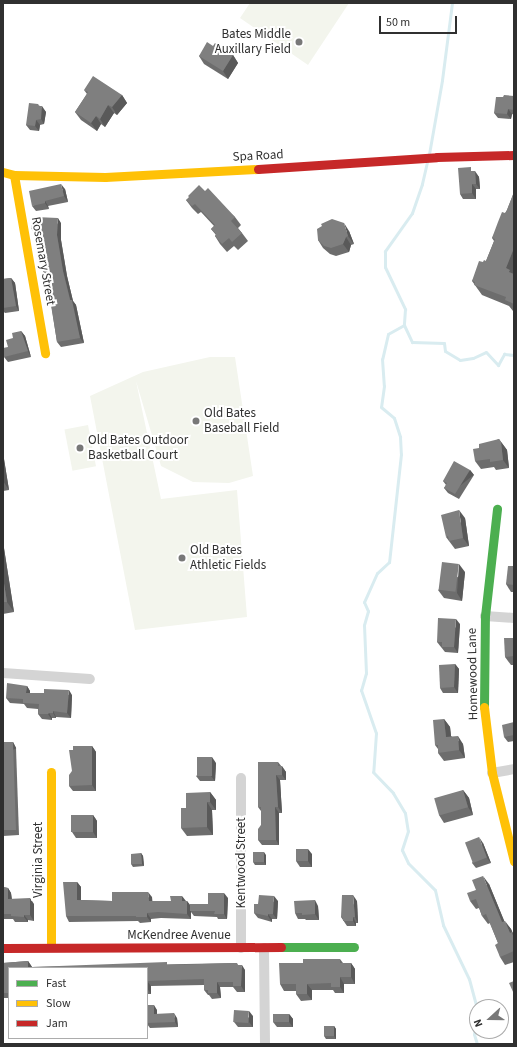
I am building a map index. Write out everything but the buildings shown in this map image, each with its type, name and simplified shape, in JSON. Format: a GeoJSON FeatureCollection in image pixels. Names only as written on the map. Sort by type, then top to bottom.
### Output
{"type":"FeatureCollection","features":[{"type":"Feature","properties":{"kind":"street","name":"Spa Road"},"geometry":{"type":"LineString","coordinates":[[3,172],[14,175],[103,177],[349,164],[437,157],[514,155]]}},
{"type":"Feature","properties":{"kind":"street","name":"Rosemary Street"},"geometry":{"type":"LineString","coordinates":[[14,175],[45,353]]}},
{"type":"Feature","properties":{"kind":"street","name":"Homewood Lane"},"geometry":{"type":"LineString","coordinates":[[498,509],[485,616],[483,700],[492,773],[514,861]]}},
{"type":"Feature","properties":{"kind":"street"},"geometry":{"type":"LineString","coordinates":[[485,616],[514,618]]}},
{"type":"Feature","properties":{"kind":"street"},"geometry":{"type":"LineString","coordinates":[[3,673],[90,679]]}},
{"type":"Feature","properties":{"kind":"street"},"geometry":{"type":"LineString","coordinates":[[492,773],[514,769]]}},
{"type":"Feature","properties":{"kind":"street","name":"Virginia Street"},"geometry":{"type":"LineString","coordinates":[[51,772],[51,947]]}},
{"type":"Feature","properties":{"kind":"street","name":"Kentwood Street"},"geometry":{"type":"LineString","coordinates":[[241,778],[241,948]]}},
{"type":"Feature","properties":{"kind":"street","name":"McKendree Avenue"},"geometry":{"type":"LineString","coordinates":[[3,948],[354,947]]}},
{"type":"Feature","properties":{"kind":"street"},"geometry":{"type":"LineString","coordinates":[[264,948],[265,1044]]}},
{"type":"Feature","properties":{"kind":"shaded area","name":"Bates Middle Auxillary Field"},"geometry":{"type":"Polygon","coordinates":[[[250,3],[349,3],[308,65],[240,18],[250,3]]]}},
{"type":"Feature","properties":{"kind":"shaded area","name":"Old Bates Athletic Fields"},"geometry":{"type":"Polygon","coordinates":[[[210,357],[235,357],[253,476],[229,483],[193,482],[161,466],[136,381],[161,499],[237,490],[247,617],[135,630],[90,396],[143,372],[210,357]]]}},
{"type":"Feature","properties":{"kind":"shaded area","name":"Old Bates Outdoor Basketball Court"},"geometry":{"type":"Polygon","coordinates":[[[88,425],[96,466],[72,471],[64,430],[88,425]]]}},
{"type":"Feature","properties":{"kind":"waterway"},"geometry":{"type":"LineString","coordinates":[[429,154],[442,80],[452,3]]}},
{"type":"Feature","properties":{"kind":"waterway"},"geometry":{"type":"LineString","coordinates":[[427,162],[422,184],[412,213],[385,251],[385,267],[405,309],[404,325],[388,334],[382,359],[384,386],[381,407],[394,418],[400,437],[401,454],[389,562],[377,573],[364,602],[368,611],[364,625],[366,673],[361,690],[376,733],[373,772],[393,793],[405,813],[408,831],[402,850],[408,863],[435,890],[443,925],[469,979],[475,999]]}},
{"type":"Feature","properties":{"kind":"waterway"},"geometry":{"type":"LineString","coordinates":[[404,325],[412,342],[444,343],[445,351],[460,360],[473,358],[486,352],[498,365],[504,354],[514,355]]}},
{"type":"Feature","properties":{"kind":"waterway"},"geometry":{"type":"LineString","coordinates":[[476,1039],[477,1044]]}},
{"type":"Feature","properties":{"kind":"traffic: fast"},"geometry":{"type":"LineString","coordinates":[[484,707],[485,616],[497,509]]}},
{"type":"Feature","properties":{"kind":"traffic: fast"},"geometry":{"type":"LineString","coordinates":[[281,947],[354,947]]}},
{"type":"Feature","properties":{"kind":"traffic: slow"},"geometry":{"type":"LineString","coordinates":[[3,172],[14,175],[105,177],[258,169]]}},
{"type":"Feature","properties":{"kind":"traffic: slow"},"geometry":{"type":"LineString","coordinates":[[14,175],[45,353]]}},
{"type":"Feature","properties":{"kind":"traffic: slow"},"geometry":{"type":"LineString","coordinates":[[484,707],[492,773],[514,861]]}},
{"type":"Feature","properties":{"kind":"traffic: slow"},"geometry":{"type":"LineString","coordinates":[[51,772],[51,947]]}},
{"type":"Feature","properties":{"kind":"traffic: jam"},"geometry":{"type":"LineString","coordinates":[[258,169],[437,157],[514,155]]}},
{"type":"Feature","properties":{"kind":"traffic: jam"},"geometry":{"type":"LineString","coordinates":[[3,948],[281,947]]}},
{"type":"Feature","properties":{"kind":"place","name":"Bates Middle Auxillary Field"},"geometry":{"type":"Point","coordinates":[299,42]}},
{"type":"Feature","properties":{"kind":"place","name":"Old Bates Baseball Field"},"geometry":{"type":"Point","coordinates":[196,421]}},
{"type":"Feature","properties":{"kind":"place","name":"Old Bates Outdoor Basketball Court"},"geometry":{"type":"Point","coordinates":[80,448]}},
{"type":"Feature","properties":{"kind":"place","name":"Old Bates Athletic Fields"},"geometry":{"type":"Point","coordinates":[182,558]}}]}
